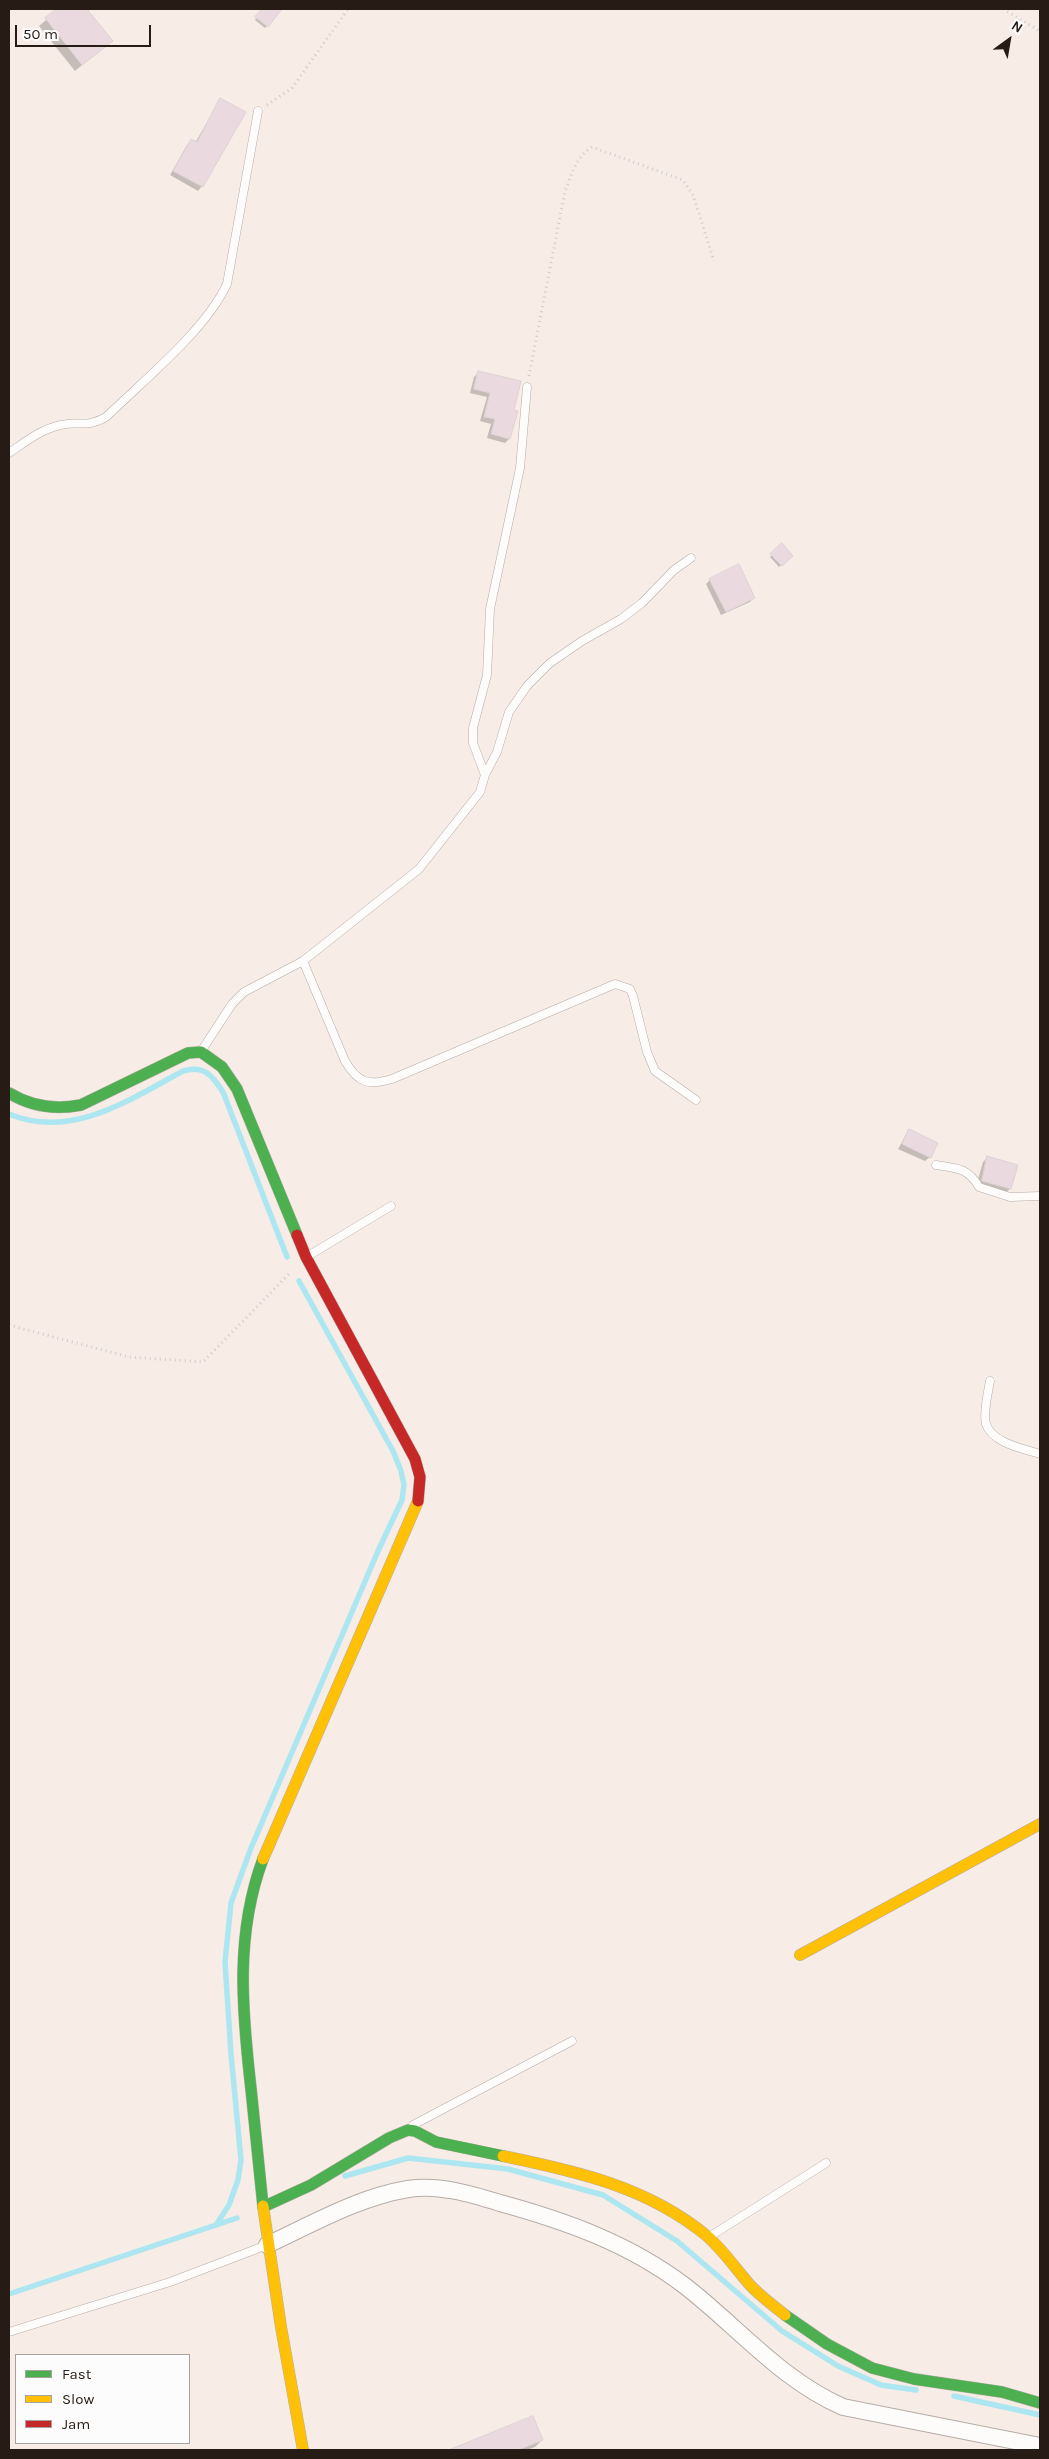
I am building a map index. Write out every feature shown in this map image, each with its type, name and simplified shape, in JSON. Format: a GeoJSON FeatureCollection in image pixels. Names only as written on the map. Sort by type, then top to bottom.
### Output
{"type":"FeatureCollection","features":[{"type":"Feature","properties":{"kind":"street"},"geometry":{"type":"LineString","coordinates":[[9,1093],[29,1103],[70,1108],[81,1105],[177,1058],[201,1052],[222,1067],[237,1089],[306,1257],[409,1445],[420,1477],[420,1496],[267,1849],[250,1897],[245,1924],[242,1979],[267,2245],[287,2373],[303,2450]]}},
{"type":"Feature","properties":{"kind":"street"},"geometry":{"type":"LineString","coordinates":[[800,1955],[1040,1824]]}},
{"type":"Feature","properties":{"kind":"street"},"geometry":{"type":"LineString","coordinates":[[263,2207],[311,2185],[401,2131],[415,2131],[436,2142],[571,2170],[622,2186],[671,2211],[708,2238],[752,2287],[786,2316],[827,2344],[872,2368],[914,2379],[1002,2392],[1040,2403]]}},
{"type":"Feature","properties":{"kind":"street"},"geometry":{"type":"LineString","coordinates":[[267,2245],[345,2209],[389,2194],[426,2188],[473,2195],[574,2225],[633,2252],[685,2286],[768,2358],[823,2398],[852,2409],[1040,2446]]}},
{"type":"Feature","properties":{"kind":"lane"},"geometry":{"type":"LineString","coordinates":[[9,454],[33,436],[49,428],[63,424],[94,424],[106,417],[199,326],[220,299],[227,284],[258,111]]}},
{"type":"Feature","properties":{"kind":"lane"},"geometry":{"type":"LineString","coordinates":[[485,775],[473,743],[473,728],[487,675],[490,609],[520,468],[527,387]]}},
{"type":"Feature","properties":{"kind":"lane"},"geometry":{"type":"LineString","coordinates":[[201,1052],[226,1012],[244,992],[303,961],[420,869],[480,792],[485,775],[497,752],[508,712],[527,686],[550,662],[635,608],[674,570],[691,558]]}},
{"type":"Feature","properties":{"kind":"lane"},"geometry":{"type":"LineString","coordinates":[[303,961],[345,1061],[352,1074],[364,1082],[378,1083],[392,1079],[615,984],[630,989],[647,1052],[655,1071],[696,1100]]}},
{"type":"Feature","properties":{"kind":"lane"},"geometry":{"type":"LineString","coordinates":[[936,1164],[955,1167],[972,1174],[979,1187],[1010,1197],[1040,1196]]}},
{"type":"Feature","properties":{"kind":"lane"},"geometry":{"type":"LineString","coordinates":[[306,1257],[391,1206]]}},
{"type":"Feature","properties":{"kind":"lane"},"geometry":{"type":"LineString","coordinates":[[990,1381],[986,1420],[990,1431],[1006,1442],[1040,1454]]}},
{"type":"Feature","properties":{"kind":"lane"},"geometry":{"type":"LineString","coordinates":[[401,2131],[572,2041]]}},
{"type":"Feature","properties":{"kind":"lane"},"geometry":{"type":"LineString","coordinates":[[708,2238],[826,2163]]}},
{"type":"Feature","properties":{"kind":"lane"},"geometry":{"type":"LineString","coordinates":[[9,2332],[170,2282],[267,2245]]}},
{"type":"Feature","properties":{"kind":"path"},"geometry":{"type":"LineString","coordinates":[[258,111],[292,88],[348,9]]}},
{"type":"Feature","properties":{"kind":"path"},"geometry":{"type":"LineString","coordinates":[[1003,9],[1040,32]]}},
{"type":"Feature","properties":{"kind":"path"},"geometry":{"type":"LineString","coordinates":[[527,387],[565,191],[575,165],[584,152],[592,147],[683,180],[693,195],[714,261]]}},
{"type":"Feature","properties":{"kind":"path"},"geometry":{"type":"LineString","coordinates":[[9,1325],[129,1357],[203,1362],[306,1257]]}},
{"type":"Feature","properties":{"kind":"building"},"geometry":{"type":"Polygon","coordinates":[[[57,9],[87,9],[113,41],[82,65],[45,18],[57,9]]]}},
{"type":"Feature","properties":{"kind":"building"},"geometry":{"type":"Polygon","coordinates":[[[262,9],[282,9],[268,27],[255,17],[262,9]]]}},
{"type":"Feature","properties":{"kind":"building"},"geometry":{"type":"Polygon","coordinates":[[[220,98],[246,112],[203,187],[173,171],[191,139],[197,142],[220,98]]]}},
{"type":"Feature","properties":{"kind":"building"},"geometry":{"type":"Polygon","coordinates":[[[478,371],[521,381],[514,410],[518,411],[510,439],[491,434],[495,419],[484,417],[490,393],[474,389],[478,371]]]}},
{"type":"Feature","properties":{"kind":"building"},"geometry":{"type":"Polygon","coordinates":[[[782,543],[793,556],[782,566],[770,554],[782,543]]]}},
{"type":"Feature","properties":{"kind":"building"},"geometry":{"type":"Polygon","coordinates":[[[739,564],[755,598],[726,612],[709,579],[739,564]]]}},
{"type":"Feature","properties":{"kind":"building"},"geometry":{"type":"Polygon","coordinates":[[[909,1129],[938,1143],[931,1158],[902,1144],[909,1129]]]}},
{"type":"Feature","properties":{"kind":"building"},"geometry":{"type":"Polygon","coordinates":[[[987,1156],[1018,1165],[1011,1189],[982,1181],[987,1156]]]}},
{"type":"Feature","properties":{"kind":"building"},"geometry":{"type":"Polygon","coordinates":[[[533,2416],[543,2440],[518,2450],[449,2450],[533,2416]]]}},
{"type":"Feature","properties":{"kind":"waterway"},"geometry":{"type":"LineString","coordinates":[[9,1114],[32,1121],[55,1122],[77,1119],[121,1104],[183,1071],[197,1069],[207,1073],[223,1092],[287,1257]]}},
{"type":"Feature","properties":{"kind":"waterway"},"geometry":{"type":"LineString","coordinates":[[216,2225],[229,2205],[238,2180],[241,2160],[225,1962],[231,1903],[251,1848],[378,1551],[402,1500],[404,1485],[393,1451],[299,1281]]}},
{"type":"Feature","properties":{"kind":"waterway"},"geometry":{"type":"LineString","coordinates":[[345,2176],[408,2158],[508,2169],[603,2195],[677,2241],[782,2331],[838,2366],[881,2385],[916,2390]]}},
{"type":"Feature","properties":{"kind":"waterway"},"geometry":{"type":"LineString","coordinates":[[9,2294],[237,2218]]}},
{"type":"Feature","properties":{"kind":"waterway"},"geometry":{"type":"LineString","coordinates":[[954,2396],[1040,2415]]}},
{"type":"Feature","properties":{"kind":"traffic: fast"},"geometry":{"type":"LineString","coordinates":[[9,1093],[26,1101],[44,1106],[81,1105],[188,1053],[201,1052],[222,1067],[237,1089],[297,1235]]}},
{"type":"Feature","properties":{"kind":"traffic: fast"},"geometry":{"type":"LineString","coordinates":[[263,1859],[248,1915],[243,1972],[245,2030],[263,2206]]}},
{"type":"Feature","properties":{"kind":"traffic: fast"},"geometry":{"type":"LineString","coordinates":[[263,2207],[311,2185],[389,2138],[408,2130],[415,2131],[436,2142],[503,2156]]}},
{"type":"Feature","properties":{"kind":"traffic: fast"},"geometry":{"type":"LineString","coordinates":[[785,2315],[827,2344],[872,2368],[914,2379],[1002,2392],[1040,2403]]}},
{"type":"Feature","properties":{"kind":"traffic: slow"},"geometry":{"type":"LineString","coordinates":[[263,1859],[418,1501]]}},
{"type":"Feature","properties":{"kind":"traffic: slow"},"geometry":{"type":"LineString","coordinates":[[800,1955],[1040,1824]]}},
{"type":"Feature","properties":{"kind":"traffic: slow"},"geometry":{"type":"LineString","coordinates":[[503,2156],[557,2168],[610,2183],[660,2205],[684,2219],[713,2241],[754,2289],[785,2315]]}},
{"type":"Feature","properties":{"kind":"traffic: slow"},"geometry":{"type":"LineString","coordinates":[[263,2206],[281,2327],[303,2450]]}},
{"type":"Feature","properties":{"kind":"traffic: jam"},"geometry":{"type":"LineString","coordinates":[[297,1235],[306,1257],[415,1459],[420,1477],[418,1501]]}}]}
